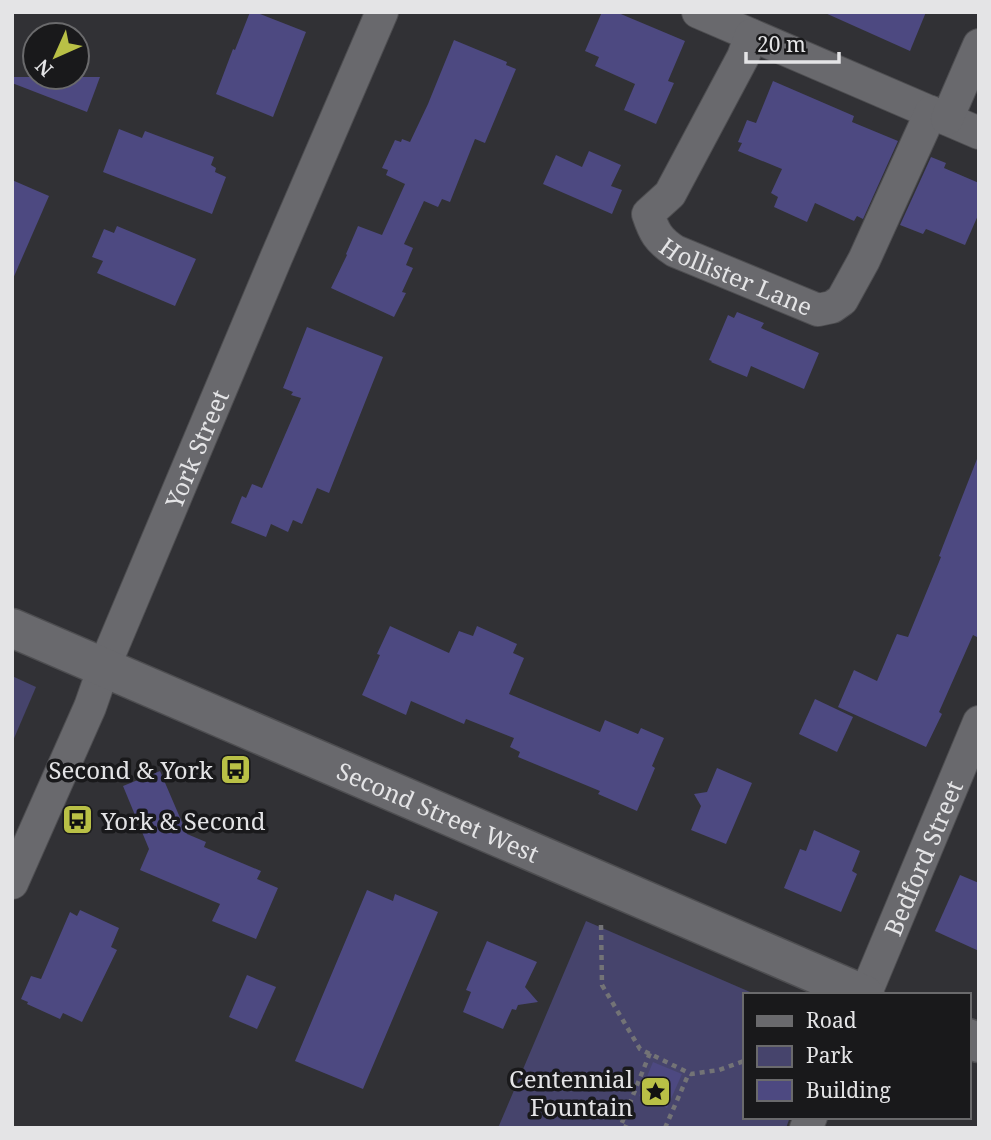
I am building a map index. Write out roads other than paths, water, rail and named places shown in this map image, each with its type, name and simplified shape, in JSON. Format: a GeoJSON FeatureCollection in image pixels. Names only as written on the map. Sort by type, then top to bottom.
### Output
{"type":"FeatureCollection","features":[{"type":"Feature","properties":{"kind":"main road","name":"Second Street West"},"geometry":{"type":"LineString","coordinates":[[12,628],[860,993]]}},
{"type":"Feature","properties":{"kind":"street","name":"York Street"},"geometry":{"type":"LineString","coordinates":[[12,883],[90,707],[104,667],[382,12]]}},
{"type":"Feature","properties":{"kind":"street"},"geometry":{"type":"LineString","coordinates":[[698,12],[979,133]]}},
{"type":"Feature","properties":{"kind":"street","name":"Hollister Lane"},"geometry":{"type":"LineString","coordinates":[[751,35],[743,57],[670,194],[648,214],[654,232],[674,251],[818,310],[832,307],[842,300],[939,116]]}},
{"type":"Feature","properties":{"kind":"street"},"geometry":{"type":"LineString","coordinates":[[939,116],[979,44]]}},
{"type":"Feature","properties":{"kind":"street","name":"Bedford Street"},"geometry":{"type":"LineString","coordinates":[[866,993],[979,722]]}},
{"type":"Feature","properties":{"kind":"place","name":"Second & York"},"geometry":{"type":"Point","coordinates":[236,769]}},
{"type":"Feature","properties":{"kind":"place","name":"York & Second"},"geometry":{"type":"Point","coordinates":[78,820]}},
{"type":"Feature","properties":{"kind":"place","name":"Centennial Fountain"},"geometry":{"type":"Point","coordinates":[656,1092]}}]}
